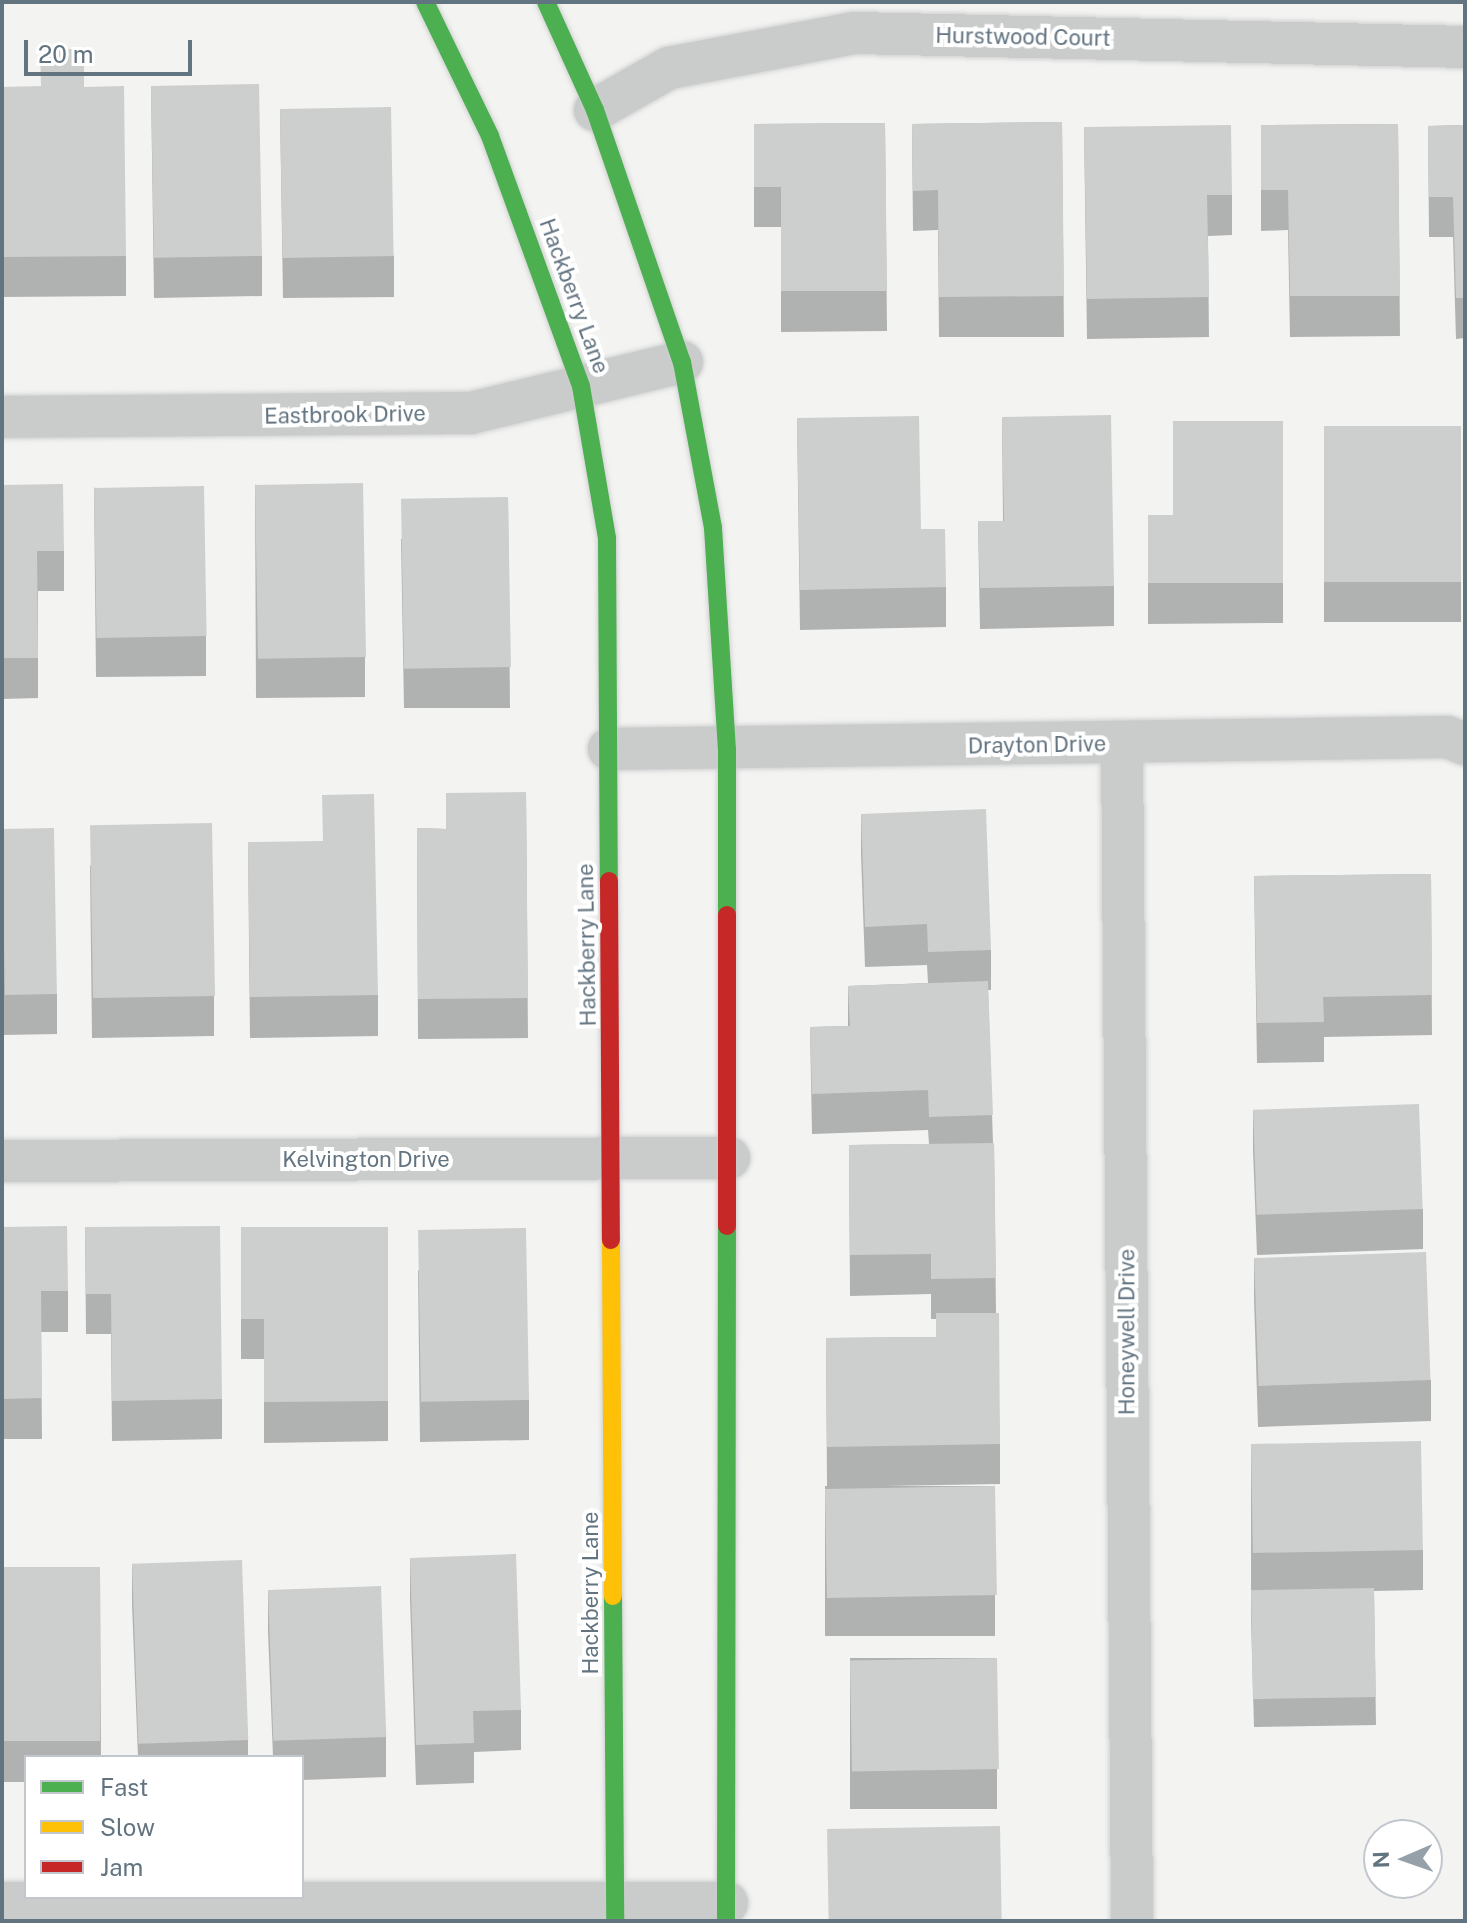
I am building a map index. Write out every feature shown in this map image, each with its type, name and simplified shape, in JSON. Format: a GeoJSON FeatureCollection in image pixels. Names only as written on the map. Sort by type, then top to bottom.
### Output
{"type":"FeatureCollection","features":[{"type":"Feature","properties":{"kind":"street","name":"Hackberry Lane"},"geometry":{"type":"LineString","coordinates":[[425,2],[490,136],[581,386],[607,538],[614,1160],[616,1912]]}},
{"type":"Feature","properties":{"kind":"street"},"geometry":{"type":"LineString","coordinates":[[2,1903],[210,1913],[727,1912],[727,750],[713,528],[682,362],[595,110],[546,2]]}},
{"type":"Feature","properties":{"kind":"street","name":"Hurstwood Court"},"geometry":{"type":"LineString","coordinates":[[595,110],[669,68],[855,33],[1465,47]]}},
{"type":"Feature","properties":{"kind":"street","name":"Eastbrook Drive"},"geometry":{"type":"LineString","coordinates":[[2,417],[471,413],[682,362]]}},
{"type":"Feature","properties":{"kind":"street","name":"Drayton Drive"},"geometry":{"type":"LineString","coordinates":[[609,749],[727,750],[1447,737],[1465,744]]}},
{"type":"Feature","properties":{"kind":"street","name":"Honeywell Drive"},"geometry":{"type":"LineString","coordinates":[[1122,744],[1132,1921]]}},
{"type":"Feature","properties":{"kind":"street","name":"Kelvington Drive"},"geometry":{"type":"LineString","coordinates":[[2,1161],[729,1158]]}},
{"type":"Feature","properties":{"kind":"building"},"geometry":{"type":"Polygon","coordinates":[[[40,49],[84,49],[84,87],[124,86],[126,256],[3,257],[2,87],[41,86],[40,49]]]}},
{"type":"Feature","properties":{"kind":"building"},"geometry":{"type":"Polygon","coordinates":[[[259,84],[262,256],[154,258],[151,86],[259,84]]]}},
{"type":"Feature","properties":{"kind":"building"},"geometry":{"type":"Polygon","coordinates":[[[391,107],[394,256],[283,258],[280,109],[391,107]]]}},
{"type":"Feature","properties":{"kind":"building"},"geometry":{"type":"Polygon","coordinates":[[[1062,122],[1064,296],[939,297],[938,190],[913,191],[912,124],[1062,122]]]}},
{"type":"Feature","properties":{"kind":"building"},"geometry":{"type":"Polygon","coordinates":[[[885,123],[887,291],[781,291],[781,187],[754,187],[754,124],[885,123]]]}},
{"type":"Feature","properties":{"kind":"building"},"geometry":{"type":"Polygon","coordinates":[[[1398,124],[1400,296],[1290,296],[1288,190],[1261,190],[1261,125],[1398,124]]]}},
{"type":"Feature","properties":{"kind":"building"},"geometry":{"type":"Polygon","coordinates":[[[1231,125],[1232,195],[1207,195],[1209,297],[1087,299],[1084,127],[1231,125]]]}},
{"type":"Feature","properties":{"kind":"building"},"geometry":{"type":"Polygon","coordinates":[[[1465,125],[1465,298],[1456,298],[1453,197],[1429,197],[1428,126],[1465,125]]]}},
{"type":"Feature","properties":{"kind":"building"},"geometry":{"type":"Polygon","coordinates":[[[1111,415],[1114,586],[980,588],[978,521],[1004,521],[1002,417],[1111,415]]]}},
{"type":"Feature","properties":{"kind":"building"},"geometry":{"type":"Polygon","coordinates":[[[919,416],[921,529],[945,529],[946,587],[800,590],[797,418],[919,416]]]}},
{"type":"Feature","properties":{"kind":"building"},"geometry":{"type":"Polygon","coordinates":[[[1173,421],[1283,421],[1283,583],[1148,583],[1148,515],[1173,515],[1173,421]]]}},
{"type":"Feature","properties":{"kind":"building"},"geometry":{"type":"Polygon","coordinates":[[[1324,426],[1461,426],[1461,582],[1324,582],[1324,426]]]}},
{"type":"Feature","properties":{"kind":"building"},"geometry":{"type":"Polygon","coordinates":[[[363,483],[366,657],[258,659],[255,485],[363,483]]]}},
{"type":"Feature","properties":{"kind":"building"},"geometry":{"type":"Polygon","coordinates":[[[63,484],[64,551],[37,551],[38,658],[2,658],[2,485],[63,484]]]}},
{"type":"Feature","properties":{"kind":"building"},"geometry":{"type":"Polygon","coordinates":[[[204,486],[207,636],[97,638],[94,488],[204,486]]]}},
{"type":"Feature","properties":{"kind":"building"},"geometry":{"type":"Polygon","coordinates":[[[508,497],[511,667],[404,669],[401,499],[508,497]]]}},
{"type":"Feature","properties":{"kind":"building"},"geometry":{"type":"Polygon","coordinates":[[[526,792],[528,998],[418,999],[417,828],[446,829],[446,793],[526,792]]]}},
{"type":"Feature","properties":{"kind":"building"},"geometry":{"type":"Polygon","coordinates":[[[374,794],[378,995],[250,997],[248,842],[323,841],[322,795],[374,794]]]}},
{"type":"Feature","properties":{"kind":"building"},"geometry":{"type":"Polygon","coordinates":[[[986,809],[991,950],[928,952],[927,924],[865,927],[861,814],[986,809]]]}},
{"type":"Feature","properties":{"kind":"building"},"geometry":{"type":"Polygon","coordinates":[[[212,823],[215,996],[93,998],[90,825],[212,823]]]}},
{"type":"Feature","properties":{"kind":"building"},"geometry":{"type":"Polygon","coordinates":[[[54,828],[57,994],[5,995],[2,829],[54,828]]]}},
{"type":"Feature","properties":{"kind":"building"},"geometry":{"type":"Polygon","coordinates":[[[1431,874],[1432,995],[1323,997],[1324,1022],[1257,1023],[1254,876],[1431,874]]]}},
{"type":"Feature","properties":{"kind":"building"},"geometry":{"type":"Polygon","coordinates":[[[988,981],[993,1115],[929,1117],[928,1090],[812,1094],[810,1027],[850,1026],[848,986],[988,981]]]}},
{"type":"Feature","properties":{"kind":"building"},"geometry":{"type":"Polygon","coordinates":[[[1419,1104],[1423,1209],[1257,1215],[1253,1110],[1419,1104]]]}},
{"type":"Feature","properties":{"kind":"building"},"geometry":{"type":"Polygon","coordinates":[[[994,1143],[996,1278],[931,1279],[931,1254],[850,1255],[849,1145],[994,1143]]]}},
{"type":"Feature","properties":{"kind":"building"},"geometry":{"type":"Polygon","coordinates":[[[67,1226],[68,1291],[41,1291],[42,1398],[2,1399],[2,1227],[67,1226]]]}},
{"type":"Feature","properties":{"kind":"building"},"geometry":{"type":"Polygon","coordinates":[[[220,1226],[222,1399],[112,1401],[111,1294],[86,1294],[85,1227],[220,1226]]]}},
{"type":"Feature","properties":{"kind":"building"},"geometry":{"type":"Polygon","coordinates":[[[241,1227],[388,1227],[388,1401],[264,1402],[264,1319],[241,1319],[241,1227]]]}},
{"type":"Feature","properties":{"kind":"building"},"geometry":{"type":"Polygon","coordinates":[[[526,1228],[529,1400],[421,1402],[418,1230],[526,1228]]]}},
{"type":"Feature","properties":{"kind":"building"},"geometry":{"type":"Polygon","coordinates":[[[1426,1252],[1430,1380],[1259,1386],[1254,1258],[1426,1252]]]}},
{"type":"Feature","properties":{"kind":"building"},"geometry":{"type":"Polygon","coordinates":[[[936,1313],[999,1313],[1000,1444],[827,1447],[826,1338],[936,1337],[936,1313]]]}},
{"type":"Feature","properties":{"kind":"building"},"geometry":{"type":"Polygon","coordinates":[[[1421,1441],[1423,1550],[1253,1553],[1251,1444],[1421,1441]]]}},
{"type":"Feature","properties":{"kind":"building"},"geometry":{"type":"Polygon","coordinates":[[[995,1486],[997,1595],[827,1598],[825,1489],[995,1486]]]}},
{"type":"Feature","properties":{"kind":"building"},"geometry":{"type":"Polygon","coordinates":[[[516,1554],[521,1710],[473,1711],[474,1743],[416,1745],[410,1558],[516,1554]]]}},
{"type":"Feature","properties":{"kind":"building"},"geometry":{"type":"Polygon","coordinates":[[[242,1560],[248,1740],[138,1744],[132,1564],[242,1560]]]}},
{"type":"Feature","properties":{"kind":"building"},"geometry":{"type":"Polygon","coordinates":[[[2,1567],[100,1567],[100,1741],[2,1741],[2,1567]]]}},
{"type":"Feature","properties":{"kind":"building"},"geometry":{"type":"Polygon","coordinates":[[[381,1586],[386,1737],[273,1741],[268,1590],[381,1586]]]}},
{"type":"Feature","properties":{"kind":"building"},"geometry":{"type":"Polygon","coordinates":[[[1374,1588],[1376,1697],[1253,1699],[1251,1590],[1374,1588]]]}},
{"type":"Feature","properties":{"kind":"building"},"geometry":{"type":"Polygon","coordinates":[[[997,1658],[999,1769],[852,1772],[850,1661],[997,1658]]]}},
{"type":"Feature","properties":{"kind":"building"},"geometry":{"type":"Polygon","coordinates":[[[1000,1826],[1002,1921],[829,1921],[827,1829],[1000,1826]]]}},
{"type":"Feature","properties":{"kind":"traffic: fast"},"geometry":{"type":"LineString","coordinates":[[425,2],[490,136],[581,386],[607,538],[609,881]]}},
{"type":"Feature","properties":{"kind":"traffic: fast"},"geometry":{"type":"LineString","coordinates":[[546,2],[595,110],[682,362],[713,528],[727,750],[727,915]]}},
{"type":"Feature","properties":{"kind":"traffic: fast"},"geometry":{"type":"LineString","coordinates":[[726,1921],[727,1226]]}},
{"type":"Feature","properties":{"kind":"traffic: fast"},"geometry":{"type":"LineString","coordinates":[[613,1596],[615,1921]]}},
{"type":"Feature","properties":{"kind":"traffic: slow"},"geometry":{"type":"LineString","coordinates":[[611,1240],[613,1596]]}},
{"type":"Feature","properties":{"kind":"traffic: jam"},"geometry":{"type":"LineString","coordinates":[[609,881],[611,1240]]}},
{"type":"Feature","properties":{"kind":"traffic: jam"},"geometry":{"type":"LineString","coordinates":[[727,915],[727,1226]]}}]}
